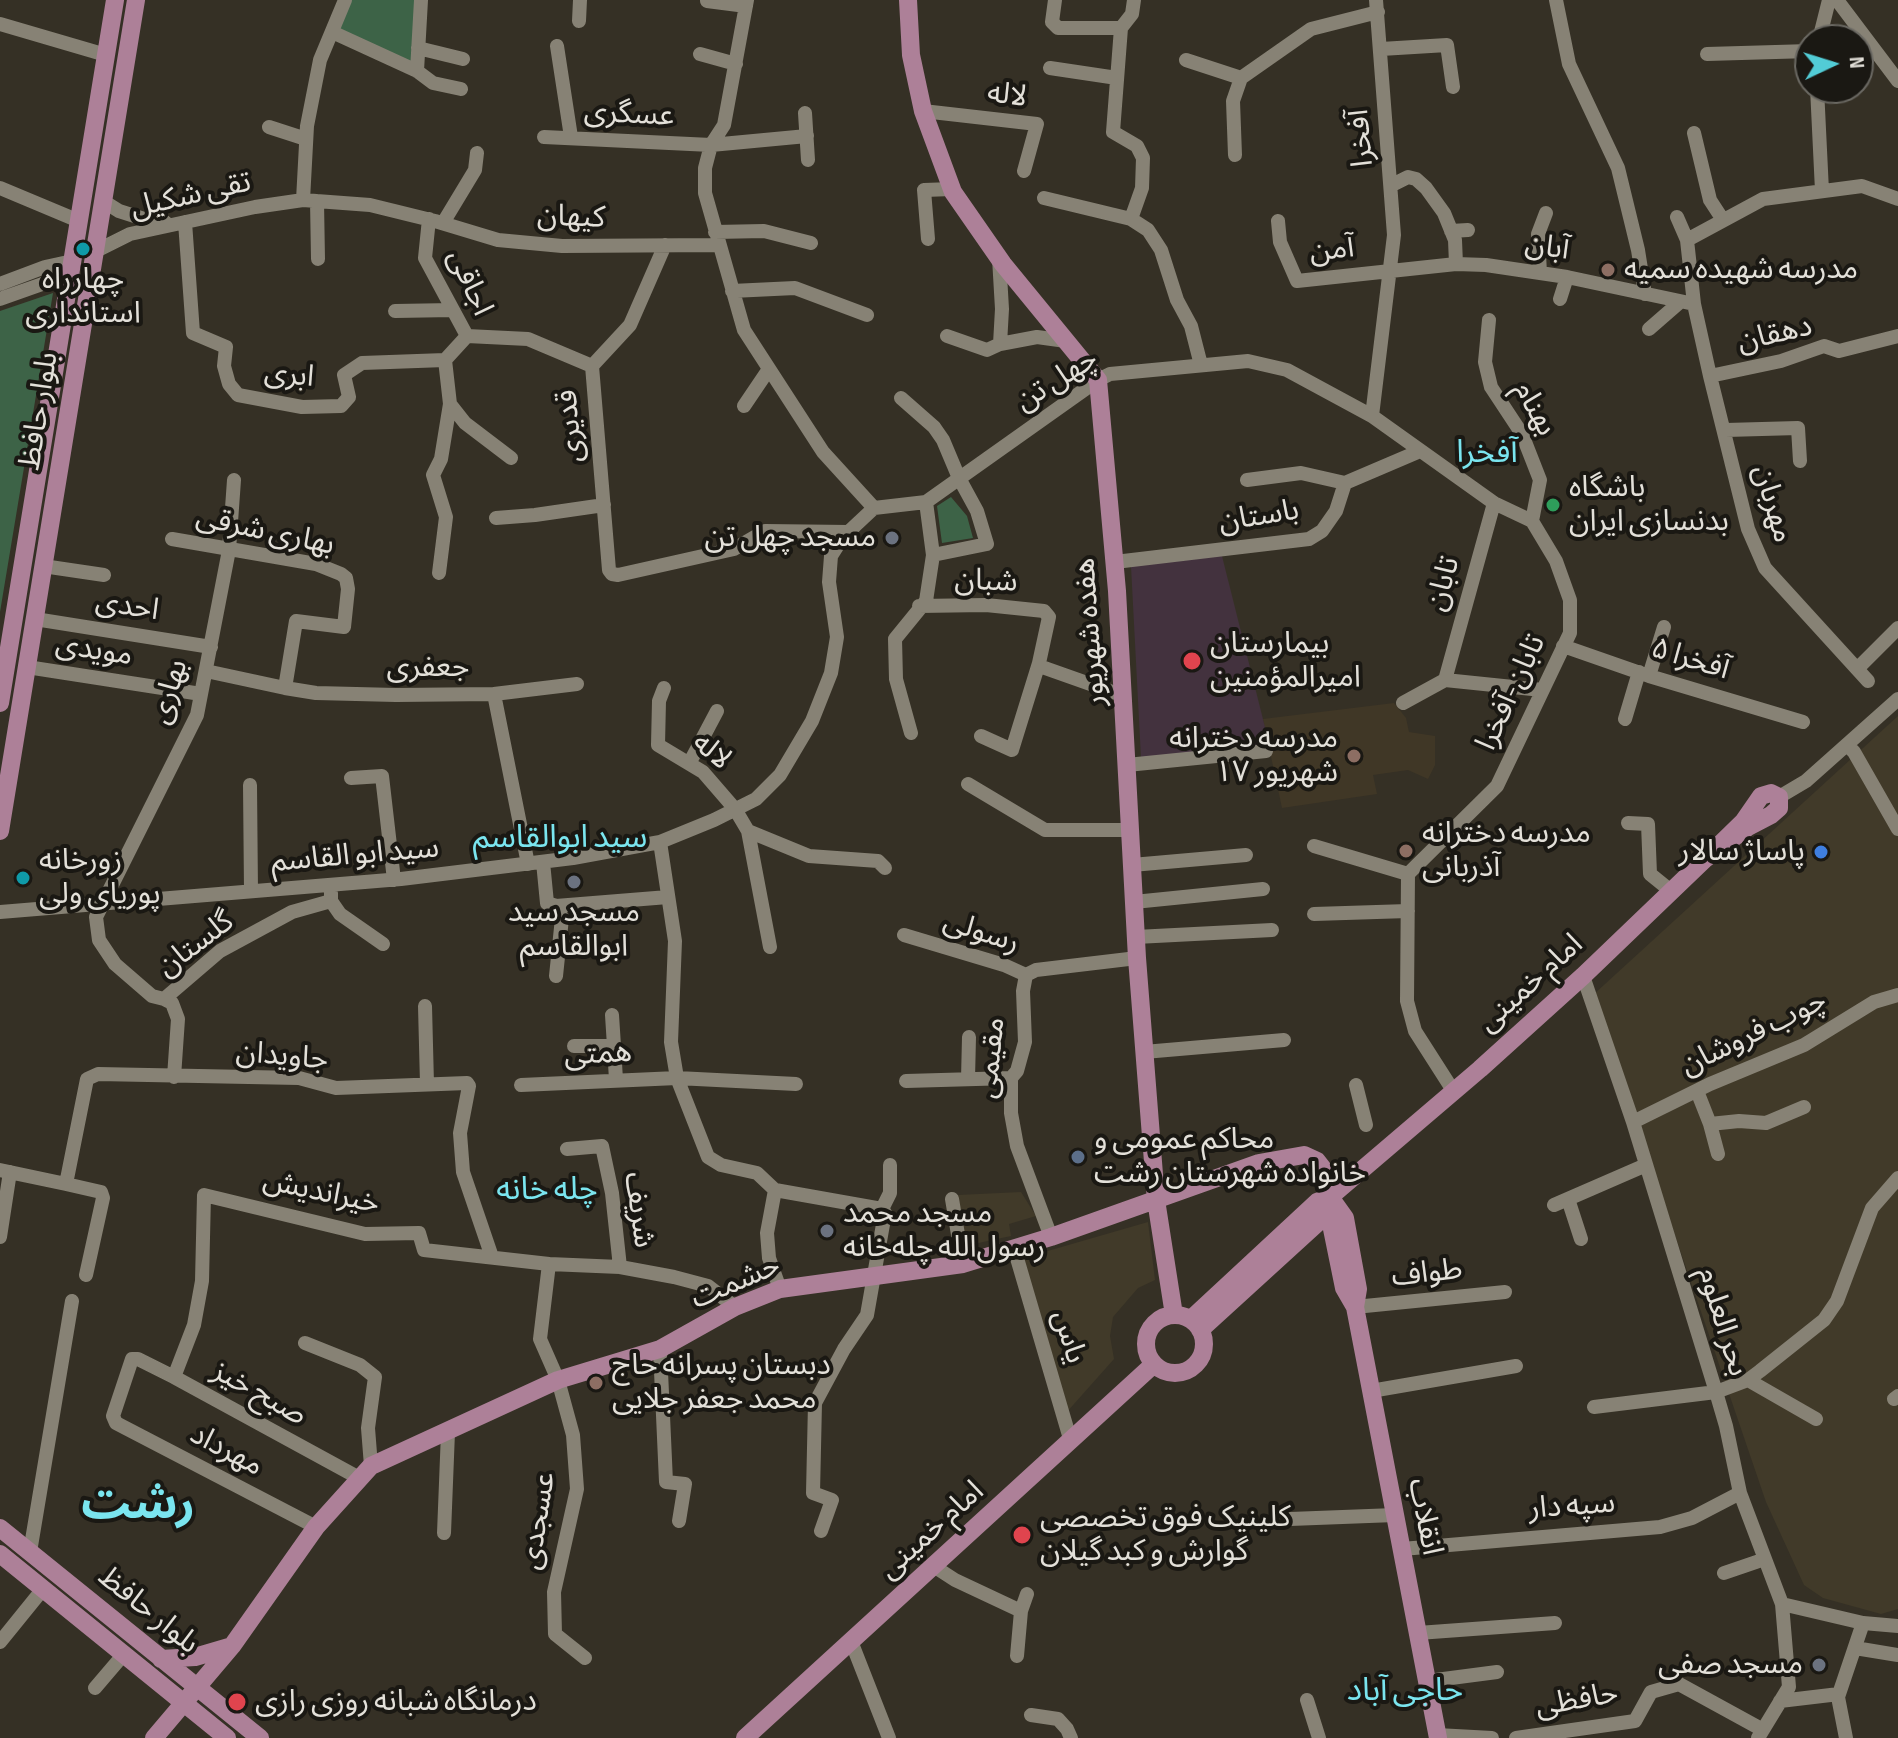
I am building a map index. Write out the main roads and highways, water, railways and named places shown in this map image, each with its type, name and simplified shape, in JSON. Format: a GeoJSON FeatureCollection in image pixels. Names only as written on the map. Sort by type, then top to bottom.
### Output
{"type":"FeatureCollection","features":[{"type":"Feature","properties":{"kind":"main road","name":"بلوار حافظ"},"geometry":{"type":"LineString","coordinates":[[0,703],[115,0]]}},
{"type":"Feature","properties":{"kind":"main road","name":"بلوار حافظ"},"geometry":{"type":"LineString","coordinates":[[0,831],[136,0]]}},
{"type":"Feature","properties":{"kind":"main road","name":"هفده شهریور"},"geometry":{"type":"LineString","coordinates":[[908,0],[911,55],[923,111],[952,189],[999,258],[1098,380],[1115,562],[1137,958],[1156,1200],[1159,1221],[1189,1321]]}},
{"type":"Feature","properties":{"kind":"main road"},"geometry":{"type":"LineString","coordinates":[[72,261],[94,252]]}},
{"type":"Feature","properties":{"kind":"main road"},"geometry":{"type":"LineString","coordinates":[[28,533],[48,536]]}},
{"type":"Feature","properties":{"kind":"main road","name":"امام خمینی"},"geometry":{"type":"LineString","coordinates":[[1189,1321],[1325,1216],[1330,1197],[1454,1092],[1583,976],[1743,822],[1761,796],[1771,793],[1779,797],[1779,808],[1771,815],[1748,827],[1705,859]]}},
{"type":"Feature","properties":{"kind":"main road","name":"حشمت"},"geometry":{"type":"LineString","coordinates":[[154,1738],[232,1646],[316,1527],[366,1472],[558,1380],[660,1349],[735,1307],[780,1289],[963,1264],[1051,1237],[1259,1163],[1304,1155],[1317,1161],[1324,1170],[1330,1197]]}},
{"type":"Feature","properties":{"kind":"main road","name":"انقلاب"},"geometry":{"type":"LineString","coordinates":[[1330,1197],[1345,1218],[1358,1289],[1355,1307],[1437,1737]]}},
{"type":"Feature","properties":{"kind":"main road"},"geometry":{"type":"LineString","coordinates":[[1129,1209],[1150,1209],[1159,1221]]}},
{"type":"Feature","properties":{"kind":"main road"},"geometry":{"type":"LineString","coordinates":[[1165,1316],[1189,1321],[1204,1348],[1196,1364],[1179,1373],[1154,1364],[1146,1347],[1150,1328],[1165,1316]]}},
{"type":"Feature","properties":{"kind":"main road","name":"امام خمینی"},"geometry":{"type":"LineString","coordinates":[[745,1738],[854,1647],[935,1567],[1154,1364]]}},
{"type":"Feature","properties":{"kind":"main road","name":"بلوار حافظ"},"geometry":{"type":"LineString","coordinates":[[0,1528],[260,1738]]}},
{"type":"Feature","properties":{"kind":"main road","name":"بلوار حافظ"},"geometry":{"type":"LineString","coordinates":[[0,1554],[227,1738]]}},
{"type":"Feature","properties":{"kind":"main road"},"geometry":{"type":"LineString","coordinates":[[161,1659],[195,1657],[232,1646]]}},
{"type":"Feature","properties":{"kind":"place","name":"چهارراه استانداری"},"geometry":{"type":"Point","coordinates":[83,249]}},
{"type":"Feature","properties":{"kind":"place","name":"مدرسه شهیده سمیه"},"geometry":{"type":"Point","coordinates":[1608,270]}},
{"type":"Feature","properties":{"kind":"place","name":"باشگاه بدنسازی ایران"},"geometry":{"type":"Point","coordinates":[1553,505]}},
{"type":"Feature","properties":{"kind":"place","name":"مسجد چهل تن"},"geometry":{"type":"Point","coordinates":[892,538]}},
{"type":"Feature","properties":{"kind":"place","name":"بیمارستان امیرالمؤمنین"},"geometry":{"type":"Point","coordinates":[1192,661]}},
{"type":"Feature","properties":{"kind":"place","name":"مدرسه دخترانه ۱۷ شهریور"},"geometry":{"type":"Point","coordinates":[1354,756]}},
{"type":"Feature","properties":{"kind":"place","name":"مدرسه دخترانه آذربانی"},"geometry":{"type":"Point","coordinates":[1406,851]}},
{"type":"Feature","properties":{"kind":"place","name":"پاساژ سالار"},"geometry":{"type":"Point","coordinates":[1821,852]}},
{"type":"Feature","properties":{"kind":"place","name":"زورخانه پوریای ولی"},"geometry":{"type":"Point","coordinates":[23,878]}},
{"type":"Feature","properties":{"kind":"place","name":"مسجد سید ابوالقاسم"},"geometry":{"type":"Point","coordinates":[574,882]}},
{"type":"Feature","properties":{"kind":"place","name":"محاکم عمومی و خانواده شهرستان رشت"},"geometry":{"type":"Point","coordinates":[1078,1157]}},
{"type":"Feature","properties":{"kind":"place","name":"مسجد محمد رسول‌‌الله چله‌خانه"},"geometry":{"type":"Point","coordinates":[827,1231]}},
{"type":"Feature","properties":{"kind":"place","name":"دبستان پسرانه حاج محمد جعفر جلایی"},"geometry":{"type":"Point","coordinates":[596,1383]}},
{"type":"Feature","properties":{"kind":"place","name":"کلینیک فوق تخصصی گوارش و کبد گیلان"},"geometry":{"type":"Point","coordinates":[1022,1535]}},
{"type":"Feature","properties":{"kind":"place","name":"مسجد صفی"},"geometry":{"type":"Point","coordinates":[1819,1665]}},
{"type":"Feature","properties":{"kind":"place","name":"درمانگاه شبانه روزی رازی"},"geometry":{"type":"Point","coordinates":[237,1702]}},
{"type":"Feature","properties":{"kind":"district","name":"آفخرا"},"geometry":{"type":"Point","coordinates":[1487,454]}},
{"type":"Feature","properties":{"kind":"district","name":"سید ابوالقاسم"},"geometry":{"type":"Point","coordinates":[560,839]}},
{"type":"Feature","properties":{"kind":"district","name":"چله خانه"},"geometry":{"type":"Point","coordinates":[547,1191]}},
{"type":"Feature","properties":{"kind":"district","name":"رشت"},"geometry":{"type":"Point","coordinates":[138,1506]}},
{"type":"Feature","properties":{"kind":"district","name":"حاجی آباد"},"geometry":{"type":"Point","coordinates":[1405,1692]}}]}
